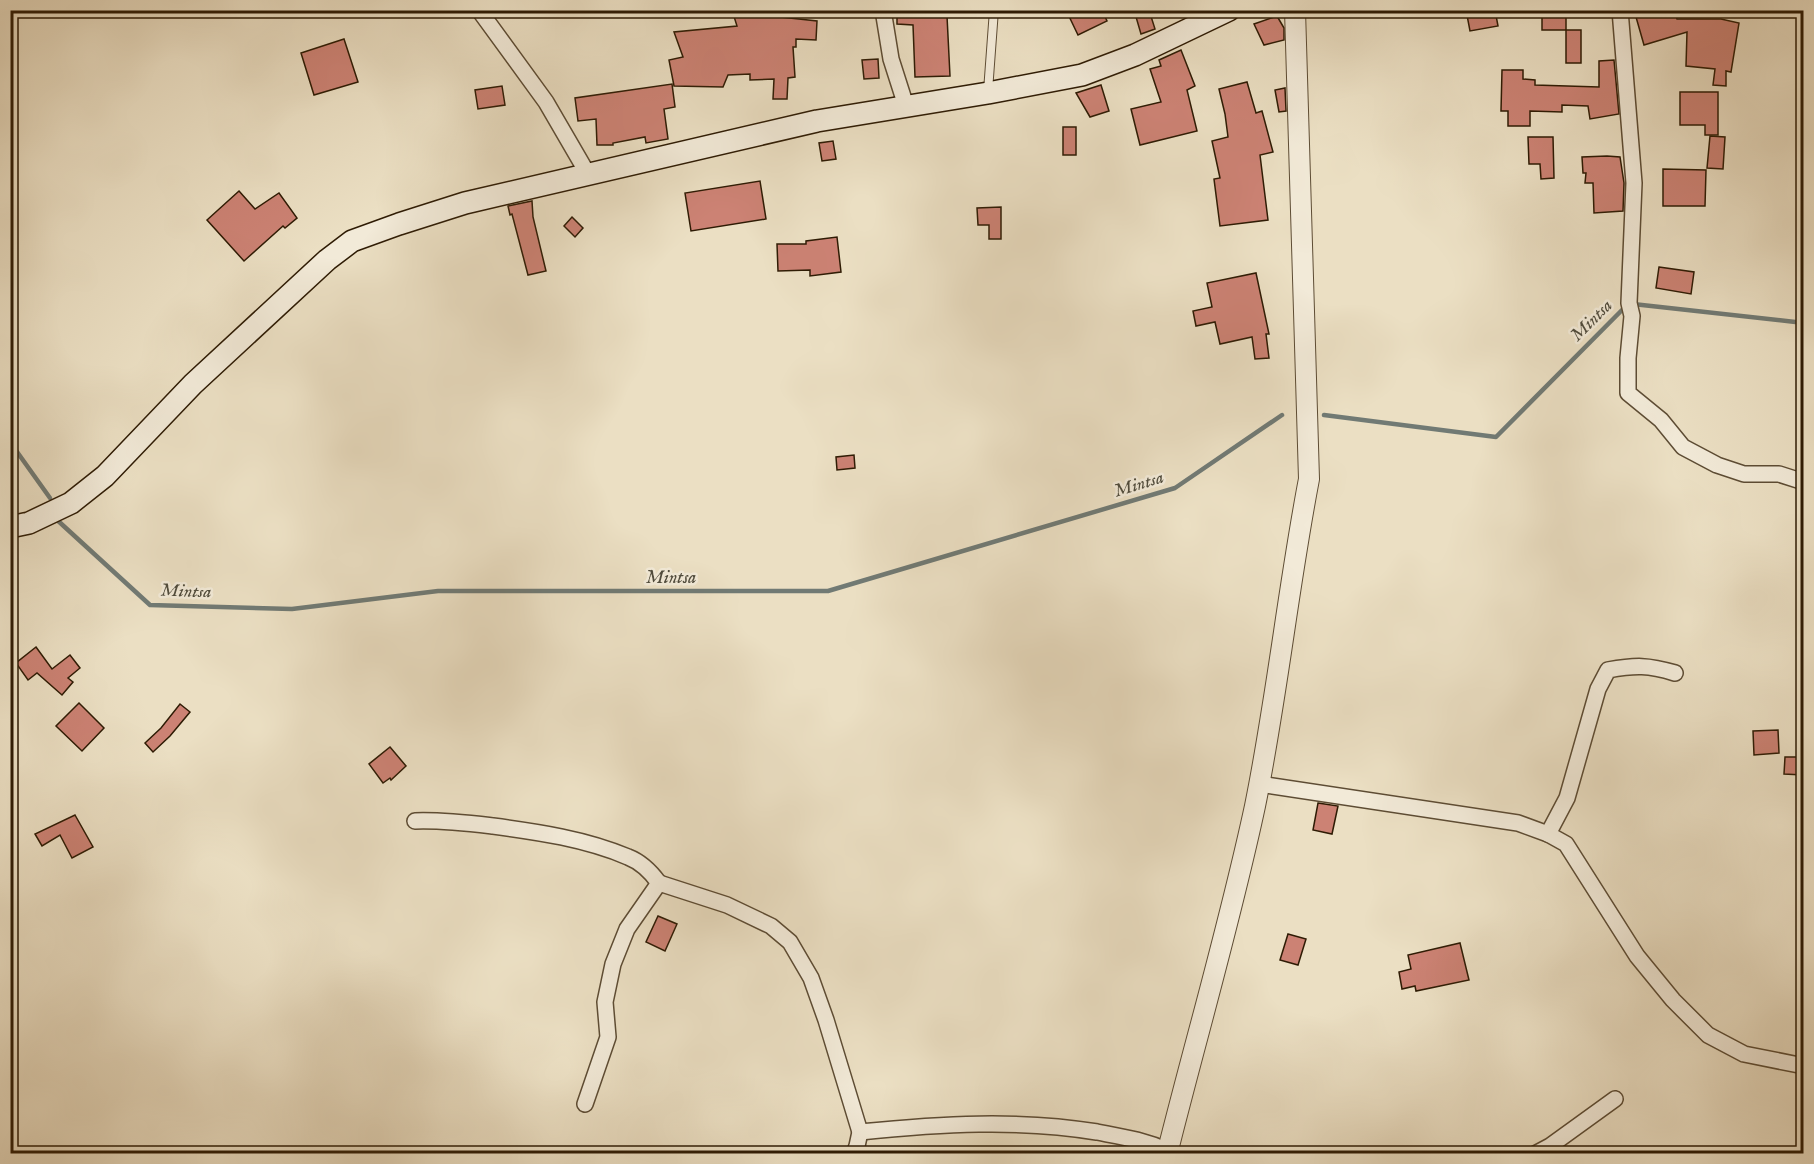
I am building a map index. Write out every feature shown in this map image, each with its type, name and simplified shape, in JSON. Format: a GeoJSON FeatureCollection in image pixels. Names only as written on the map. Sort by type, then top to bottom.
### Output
{"type":"FeatureCollection","features":[{"type":"Feature","properties":{"kind":"main road"},"geometry":{"type":"LineString","coordinates":[[10,527],[29,523],[71,503],[105,476],[193,384],[327,260],[352,241],[465,204],[817,121],[1082,75],[1135,55],[1229,10]]}},
{"type":"Feature","properties":{"kind":"street"},"geometry":{"type":"LineString","coordinates":[[479,10],[546,102],[589,176]]}},
{"type":"Feature","properties":{"kind":"street"},"geometry":{"type":"LineString","coordinates":[[883,10],[891,59],[906,106]]}},
{"type":"Feature","properties":{"kind":"street"},"geometry":{"type":"LineString","coordinates":[[860,1132],[976,1123],[1015,1124],[1072,1128],[1114,1135],[1146,1141],[1167,1152],[1230,917],[1259,784],[1276,691],[1308,479],[1298,35],[1295,10]]}},
{"type":"Feature","properties":{"kind":"street"},"geometry":{"type":"LineString","coordinates":[[1620,10],[1635,183],[1629,303],[1632,315],[1628,358],[1629,393],[1661,420],[1683,447],[1718,465],[1744,474],[1779,474],[1803,482]]}},
{"type":"Feature","properties":{"kind":"street"},"geometry":{"type":"LineString","coordinates":[[1548,834],[1567,798],[1598,689],[1608,670],[1652,666],[1675,673]]}},
{"type":"Feature","properties":{"kind":"street"},"geometry":{"type":"LineString","coordinates":[[1259,784],[1518,823],[1548,834],[1566,844],[1637,956],[1673,1000],[1708,1035],[1744,1054],[1803,1066]]}},
{"type":"Feature","properties":{"kind":"street"},"geometry":{"type":"LineString","coordinates":[[415,821],[441,820],[520,829],[578,840],[629,857],[650,870],[659,883],[728,905],[771,926],[790,942],[811,978],[860,1132],[854,1154]]}},
{"type":"Feature","properties":{"kind":"street"},"geometry":{"type":"LineString","coordinates":[[585,1104],[608,1038],[605,1002],[613,964],[627,929],[659,883]]}},
{"type":"Feature","properties":{"kind":"street"},"geometry":{"type":"LineString","coordinates":[[1535,1154],[1551,1150],[1615,1099]]}},
{"type":"Feature","properties":{"kind":"lane"},"geometry":{"type":"LineString","coordinates":[[988,93],[994,10]]}},
{"type":"Feature","properties":{"kind":"building"},"geometry":{"type":"Polygon","coordinates":[[[732,10],[781,10],[771,16],[817,21],[816,40],[796,39],[796,47],[793,47],[795,77],[788,78],[787,99],[773,99],[774,79],[750,80],[750,74],[728,75],[723,87],[674,86],[669,60],[683,57],[674,32],[737,26],[732,10]]]}},
{"type":"Feature","properties":{"kind":"building"},"geometry":{"type":"Polygon","coordinates":[[[897,10],[941,10],[941,16],[947,16],[950,76],[915,77],[913,25],[897,24],[897,10]]]}},
{"type":"Feature","properties":{"kind":"building"},"geometry":{"type":"Polygon","coordinates":[[[1066,10],[1102,10],[1107,21],[1078,35],[1066,10]]]}},
{"type":"Feature","properties":{"kind":"building"},"geometry":{"type":"Polygon","coordinates":[[[1134,10],[1149,10],[1155,29],[1141,34],[1134,10]]]}},
{"type":"Feature","properties":{"kind":"building"},"geometry":{"type":"Polygon","coordinates":[[[1466,10],[1495,10],[1498,26],[1470,31],[1466,10]]]}},
{"type":"Feature","properties":{"kind":"building"},"geometry":{"type":"Polygon","coordinates":[[[1542,10],[1566,10],[1566,30],[1542,30],[1542,10]]]}},
{"type":"Feature","properties":{"kind":"building"},"geometry":{"type":"Polygon","coordinates":[[[1634,10],[1675,10],[1677,19],[1721,19],[1739,23],[1731,72],[1726,71],[1726,86],[1713,85],[1715,69],[1686,66],[1687,32],[1644,45],[1634,10]]]}},
{"type":"Feature","properties":{"kind":"building"},"geometry":{"type":"Polygon","coordinates":[[[1277,16],[1284,28],[1284,40],[1264,45],[1254,24],[1277,16]]]}},
{"type":"Feature","properties":{"kind":"building"},"geometry":{"type":"Polygon","coordinates":[[[1566,30],[1581,30],[1581,63],[1566,63],[1566,30]]]}},
{"type":"Feature","properties":{"kind":"building"},"geometry":{"type":"Polygon","coordinates":[[[344,39],[358,82],[314,95],[301,53],[344,39]]]}},
{"type":"Feature","properties":{"kind":"building"},"geometry":{"type":"Polygon","coordinates":[[[1181,50],[1195,86],[1187,90],[1197,131],[1140,145],[1131,109],[1161,102],[1150,69],[1161,66],[1159,60],[1181,50]]]}},
{"type":"Feature","properties":{"kind":"building"},"geometry":{"type":"Polygon","coordinates":[[[878,59],[879,78],[864,79],[862,60],[878,59]]]}},
{"type":"Feature","properties":{"kind":"building"},"geometry":{"type":"Polygon","coordinates":[[[1614,60],[1619,114],[1590,119],[1588,106],[1562,105],[1562,112],[1530,111],[1530,126],[1508,126],[1508,111],[1501,111],[1502,70],[1523,70],[1523,79],[1535,80],[1535,85],[1599,87],[1599,61],[1614,60]]]}},
{"type":"Feature","properties":{"kind":"building"},"geometry":{"type":"Polygon","coordinates":[[[1247,82],[1256,113],[1262,111],[1273,152],[1260,155],[1268,220],[1220,226],[1214,179],[1220,178],[1212,141],[1228,137],[1219,89],[1247,82]]]}},
{"type":"Feature","properties":{"kind":"building"},"geometry":{"type":"Polygon","coordinates":[[[672,84],[675,107],[664,109],[668,139],[646,143],[645,137],[613,143],[613,145],[597,145],[596,119],[578,121],[575,98],[672,84]]]}},
{"type":"Feature","properties":{"kind":"building"},"geometry":{"type":"Polygon","coordinates":[[[1101,85],[1109,111],[1090,117],[1076,93],[1101,85]]]}},
{"type":"Feature","properties":{"kind":"building"},"geometry":{"type":"Polygon","coordinates":[[[502,86],[505,105],[478,109],[475,90],[502,86]]]}},
{"type":"Feature","properties":{"kind":"building"},"geometry":{"type":"Polygon","coordinates":[[[1285,88],[1286,111],[1279,112],[1275,90],[1285,88]]]}},
{"type":"Feature","properties":{"kind":"building"},"geometry":{"type":"Polygon","coordinates":[[[1680,92],[1718,92],[1718,135],[1705,135],[1705,125],[1680,125],[1680,92]]]}},
{"type":"Feature","properties":{"kind":"building"},"geometry":{"type":"Polygon","coordinates":[[[1063,127],[1076,127],[1076,155],[1063,155],[1063,127]]]}},
{"type":"Feature","properties":{"kind":"building"},"geometry":{"type":"Polygon","coordinates":[[[1710,136],[1725,137],[1723,169],[1707,168],[1710,136]]]}},
{"type":"Feature","properties":{"kind":"building"},"geometry":{"type":"Polygon","coordinates":[[[1528,137],[1553,137],[1554,178],[1541,179],[1540,164],[1529,164],[1528,137]]]}},
{"type":"Feature","properties":{"kind":"building"},"geometry":{"type":"Polygon","coordinates":[[[833,141],[836,159],[822,161],[819,143],[833,141]]]}},
{"type":"Feature","properties":{"kind":"building"},"geometry":{"type":"Polygon","coordinates":[[[1582,157],[1620,157],[1624,183],[1623,211],[1594,213],[1593,183],[1585,183],[1586,173],[1583,173],[1582,157]]]}},
{"type":"Feature","properties":{"kind":"building"},"geometry":{"type":"Polygon","coordinates":[[[1663,169],[1706,170],[1705,206],[1663,206],[1663,169]]]}},
{"type":"Feature","properties":{"kind":"building"},"geometry":{"type":"Polygon","coordinates":[[[760,181],[766,219],[691,231],[685,193],[760,181]]]}},
{"type":"Feature","properties":{"kind":"building"},"geometry":{"type":"Polygon","coordinates":[[[239,191],[255,209],[279,193],[297,218],[285,228],[283,226],[244,261],[207,220],[239,191]]]}},
{"type":"Feature","properties":{"kind":"building"},"geometry":{"type":"Polygon","coordinates":[[[532,201],[533,217],[546,271],[528,275],[508,206],[532,201]]]}},
{"type":"Feature","properties":{"kind":"building"},"geometry":{"type":"Polygon","coordinates":[[[1001,207],[1001,239],[989,239],[989,225],[978,225],[977,208],[1001,207]]]}},
{"type":"Feature","properties":{"kind":"building"},"geometry":{"type":"Polygon","coordinates":[[[572,217],[583,228],[575,237],[564,226],[572,217]]]}},
{"type":"Feature","properties":{"kind":"building"},"geometry":{"type":"Polygon","coordinates":[[[837,237],[841,272],[810,276],[810,270],[778,271],[777,244],[806,244],[806,241],[837,237]]]}},
{"type":"Feature","properties":{"kind":"building"},"geometry":{"type":"Polygon","coordinates":[[[1659,267],[1694,272],[1691,294],[1656,288],[1659,267]]]}},
{"type":"Feature","properties":{"kind":"building"},"geometry":{"type":"Polygon","coordinates":[[[1256,273],[1269,334],[1266,334],[1269,358],[1255,359],[1252,337],[1220,344],[1215,322],[1196,326],[1193,311],[1212,307],[1207,283],[1256,273]]]}},
{"type":"Feature","properties":{"kind":"building"},"geometry":{"type":"Polygon","coordinates":[[[854,455],[855,468],[837,470],[836,457],[854,455]]]}},
{"type":"Feature","properties":{"kind":"building"},"geometry":{"type":"Polygon","coordinates":[[[36,647],[52,669],[70,655],[80,668],[68,678],[73,682],[62,695],[37,673],[28,680],[16,663],[36,647]]]}},
{"type":"Feature","properties":{"kind":"building"},"geometry":{"type":"Polygon","coordinates":[[[79,703],[104,728],[82,751],[56,726],[79,703]]]}},
{"type":"Feature","properties":{"kind":"building"},"geometry":{"type":"Polygon","coordinates":[[[180,704],[190,712],[153,752],[145,743],[161,728],[180,704]]]}},
{"type":"Feature","properties":{"kind":"building"},"geometry":{"type":"Polygon","coordinates":[[[1778,730],[1779,753],[1754,755],[1753,731],[1778,730]]]}},
{"type":"Feature","properties":{"kind":"building"},"geometry":{"type":"Polygon","coordinates":[[[390,747],[406,766],[391,780],[390,778],[383,783],[369,764],[390,747]]]}},
{"type":"Feature","properties":{"kind":"building"},"geometry":{"type":"Polygon","coordinates":[[[1785,757],[1803,757],[1803,775],[1784,774],[1785,757]]]}},
{"type":"Feature","properties":{"kind":"building"},"geometry":{"type":"Polygon","coordinates":[[[1318,803],[1338,806],[1332,834],[1313,830],[1318,803]]]}},
{"type":"Feature","properties":{"kind":"building"},"geometry":{"type":"Polygon","coordinates":[[[75,815],[93,847],[72,858],[60,835],[42,846],[35,834],[75,815]]]}},
{"type":"Feature","properties":{"kind":"building"},"geometry":{"type":"Polygon","coordinates":[[[658,916],[677,924],[665,951],[646,942],[658,916]]]}},
{"type":"Feature","properties":{"kind":"building"},"geometry":{"type":"Polygon","coordinates":[[[1288,934],[1306,939],[1298,965],[1280,960],[1288,934]]]}},
{"type":"Feature","properties":{"kind":"building"},"geometry":{"type":"Polygon","coordinates":[[[1460,943],[1469,980],[1416,991],[1415,986],[1402,989],[1399,972],[1411,969],[1408,955],[1460,943]]]}},
{"type":"Feature","properties":{"kind":"waterway","name":"Mintsa"},"geometry":{"type":"LineString","coordinates":[[1633,304],[1804,323]]}},
{"type":"Feature","properties":{"kind":"waterway","name":"Mintsa"},"geometry":{"type":"LineString","coordinates":[[1324,415],[1496,437],[1626,306]]}},
{"type":"Feature","properties":{"kind":"waterway","name":"Mintsa"},"geometry":{"type":"LineString","coordinates":[[56,519],[150,605],[292,609],[438,591],[828,591],[1175,488],[1282,415]]}},
{"type":"Feature","properties":{"kind":"waterway","name":"Mintsa"},"geometry":{"type":"LineString","coordinates":[[10,442],[50,498]]}}]}
